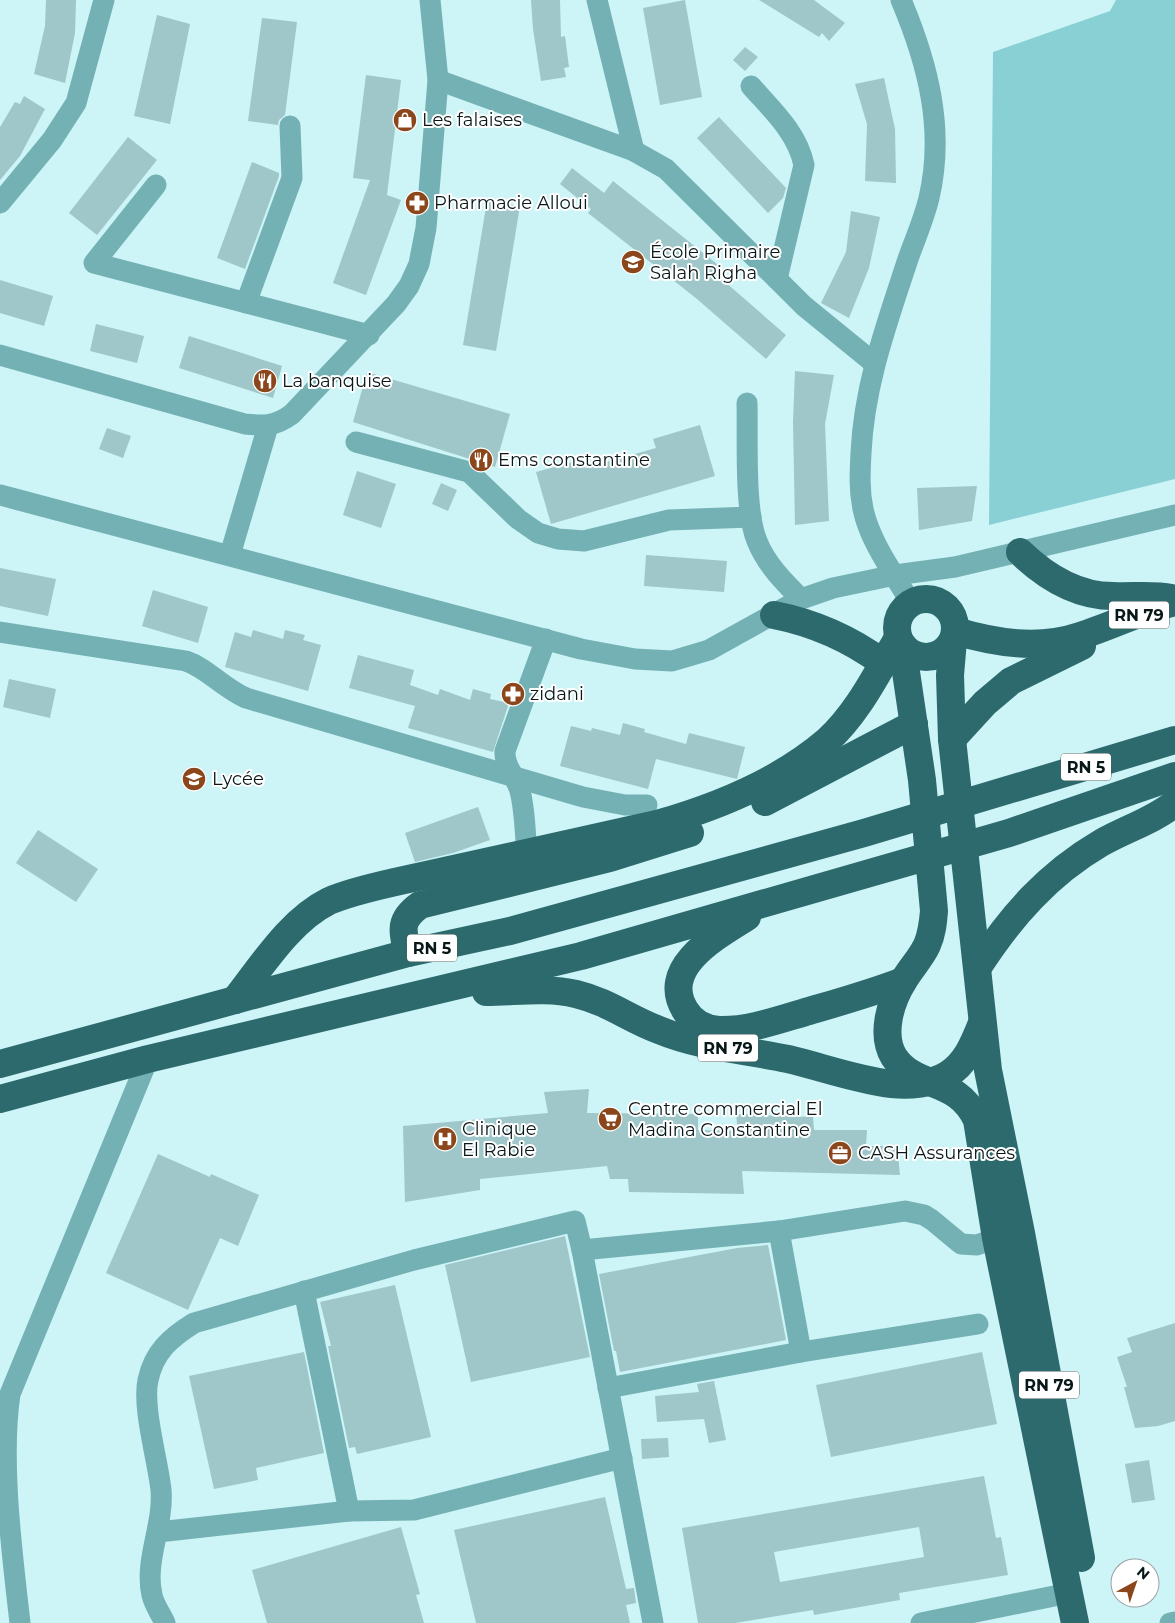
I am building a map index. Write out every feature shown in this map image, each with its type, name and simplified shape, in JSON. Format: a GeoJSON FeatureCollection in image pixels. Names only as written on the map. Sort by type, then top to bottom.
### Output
{"type":"FeatureCollection","features":[{"type":"Feature","properties":{"kind":"highway"},"geometry":{"type":"LineString","coordinates":[[1020,552],[1042,572],[1074,590],[1096,595],[1154,596],[1175,601]]}},
{"type":"Feature","properties":{"kind":"highway"},"geometry":{"type":"LineString","coordinates":[[235,1000],[282,941],[302,920],[328,902],[358,891],[395,882],[657,824],[694,814],[752,789],[789,768],[827,740],[851,713],[894,649],[897,622],[904,608],[911,603],[926,599],[941,604],[952,615],[954,635],[948,647],[933,657],[916,656],[894,649],[864,648],[836,633],[798,620],[774,615]]}},
{"type":"Feature","properties":{"kind":"highway","name":"RN 79"},"geometry":{"type":"LineString","coordinates":[[1102,628],[1175,601]]}},
{"type":"Feature","properties":{"kind":"highway"},"geometry":{"type":"LineString","coordinates":[[954,635],[1004,643],[1029,644],[1054,642],[1102,628]]}},
{"type":"Feature","properties":{"kind":"highway"},"geometry":{"type":"LineString","coordinates":[[952,739],[997,691],[1025,672],[1084,644],[1102,628]]}},
{"type":"Feature","properties":{"kind":"highway","name":"RN 79"},"geometry":{"type":"LineString","coordinates":[[954,635],[950,675],[952,739],[989,1078],[1021,1233],[1094,1623]]}},
{"type":"Feature","properties":{"kind":"highway","name":"RN 79"},"geometry":{"type":"LineString","coordinates":[[894,649],[914,724],[934,911],[933,927],[928,942],[921,957],[903,981],[892,1006],[888,1022],[888,1038],[893,1054],[901,1066],[958,1094],[972,1110],[977,1120],[996,1238],[1075,1623]]}},
{"type":"Feature","properties":{"kind":"highway"},"geometry":{"type":"LineString","coordinates":[[408,953],[402,929],[408,914],[420,905],[610,858],[715,824],[786,791],[857,752],[914,724]]}},
{"type":"Feature","properties":{"kind":"highway","name":"RN 5"},"geometry":{"type":"LineString","coordinates":[[0,1064],[408,953],[510,931],[864,833],[1175,740]]}},
{"type":"Feature","properties":{"kind":"highway","name":"RN 5"},"geometry":{"type":"LineString","coordinates":[[0,1099],[148,1059],[581,956],[1009,834],[1175,776]]}},
{"type":"Feature","properties":{"kind":"highway"},"geometry":{"type":"LineString","coordinates":[[978,967],[1007,925],[1050,878],[1103,842],[1158,816],[1175,803]]}},
{"type":"Feature","properties":{"kind":"highway","name":"RN 79"},"geometry":{"type":"LineString","coordinates":[[767,904],[710,942],[685,966],[678,984],[678,994],[686,1012],[701,1025],[721,1030],[753,1026],[870,993],[903,981]]}},
{"type":"Feature","properties":{"kind":"highway","name":"RN 79"},"geometry":{"type":"LineString","coordinates":[[450,987],[484,992],[558,990],[607,1003],[658,1030],[687,1040],[788,1059],[892,1084],[933,1081],[947,1075],[969,1053],[982,1022]]}},
{"type":"Feature","properties":{"kind":"street"},"geometry":{"type":"LineString","coordinates":[[0,203],[52,140],[76,103],[104,0]]}},
{"type":"Feature","properties":{"kind":"street"},"geometry":{"type":"LineString","coordinates":[[0,355],[245,424],[268,426],[282,422],[292,414],[369,335],[405,292],[419,264],[426,228],[438,80],[430,0]]}},
{"type":"Feature","properties":{"kind":"street"},"geometry":{"type":"LineString","coordinates":[[597,0],[634,151]]}},
{"type":"Feature","properties":{"kind":"street"},"geometry":{"type":"LineString","coordinates":[[901,0],[920,44],[932,98],[935,150],[929,198],[874,363],[862,430],[859,487],[863,511],[872,536],[911,603]]}},
{"type":"Feature","properties":{"kind":"street"},"geometry":{"type":"LineString","coordinates":[[438,80],[634,151],[666,170],[804,306],[874,363]]}},
{"type":"Feature","properties":{"kind":"street"},"geometry":{"type":"LineString","coordinates":[[751,86],[790,131],[800,148],[804,165],[777,279]]}},
{"type":"Feature","properties":{"kind":"street"},"geometry":{"type":"LineString","coordinates":[[246,303],[292,178],[290,126]]}},
{"type":"Feature","properties":{"kind":"street"},"geometry":{"type":"LineString","coordinates":[[156,185],[94,263],[369,335]]}},
{"type":"Feature","properties":{"kind":"street"},"geometry":{"type":"LineString","coordinates":[[747,403],[751,517],[756,541],[770,566],[801,600]]}},
{"type":"Feature","properties":{"kind":"street"},"geometry":{"type":"LineString","coordinates":[[230,555],[268,426]]}},
{"type":"Feature","properties":{"kind":"street"},"geometry":{"type":"LineString","coordinates":[[356,442],[470,472],[518,519],[538,533],[558,539],[584,541],[669,520],[751,517]]}},
{"type":"Feature","properties":{"kind":"street"},"geometry":{"type":"LineString","coordinates":[[0,495],[546,640],[635,659],[672,661],[709,650],[801,600],[833,588],[895,575],[955,567],[1175,515]]}},
{"type":"Feature","properties":{"kind":"street"},"geometry":{"type":"LineString","coordinates":[[0,632],[186,661],[198,666],[227,689],[246,698],[604,802],[647,805]]}},
{"type":"Feature","properties":{"kind":"street"},"geometry":{"type":"LineString","coordinates":[[527,853],[522,797],[514,776],[506,764],[505,751],[546,640]]}},
{"type":"Feature","properties":{"kind":"street"},"geometry":{"type":"LineString","coordinates":[[20,1623],[4,1510],[2,1452],[4,1418],[10,1394],[148,1059]]}},
{"type":"Feature","properties":{"kind":"street"},"geometry":{"type":"LineString","coordinates":[[582,1250],[779,1231],[905,1211],[924,1215],[961,1244],[977,1245],[996,1238]]}},
{"type":"Feature","properties":{"kind":"street"},"geometry":{"type":"LineString","coordinates":[[165,1623],[152,1597],[150,1575],[162,1515],[161,1490],[147,1401],[147,1382],[152,1363],[163,1346],[175,1335],[194,1323],[414,1260],[576,1221],[653,1623]]}},
{"type":"Feature","properties":{"kind":"street"},"geometry":{"type":"LineString","coordinates":[[779,1231],[801,1352]]}},
{"type":"Feature","properties":{"kind":"street"},"geometry":{"type":"LineString","coordinates":[[304,1291],[348,1511]]}},
{"type":"Feature","properties":{"kind":"street"},"geometry":{"type":"LineString","coordinates":[[608,1388],[801,1352],[978,1324]]}},
{"type":"Feature","properties":{"kind":"street"},"geometry":{"type":"LineString","coordinates":[[158,1532],[348,1511],[414,1510],[622,1458]]}},
{"type":"Feature","properties":{"kind":"street"},"geometry":{"type":"LineString","coordinates":[[922,1623],[1069,1593]]}},
{"type":"Feature","properties":{"kind":"street"},"geometry":{"type":"LineString","coordinates":[[1170,1623],[1175,1622]]}},
{"type":"Feature","properties":{"kind":"shaded area"},"geometry":{"type":"Polygon","coordinates":[[[1116,0],[1175,0],[1175,479],[989,525],[993,52],[1110,11],[1116,0]]]}},
{"type":"Feature","properties":{"kind":"building"},"geometry":{"type":"Polygon","coordinates":[[[46,0],[76,0],[75,33],[65,83],[34,74],[45,26],[46,0]]]}},
{"type":"Feature","properties":{"kind":"building"},"geometry":{"type":"Polygon","coordinates":[[[531,0],[560,0],[561,37],[565,36],[569,67],[564,68],[566,77],[541,81],[533,29],[531,0]]]}},
{"type":"Feature","properties":{"kind":"building"},"geometry":{"type":"Polygon","coordinates":[[[685,0],[702,97],[660,105],[643,8],[685,0]]]}},
{"type":"Feature","properties":{"kind":"building"},"geometry":{"type":"Polygon","coordinates":[[[759,0],[814,0],[845,23],[829,41],[822,33],[819,37],[759,0]]]}},
{"type":"Feature","properties":{"kind":"building"},"geometry":{"type":"Polygon","coordinates":[[[157,15],[190,24],[170,124],[134,116],[157,15]]]}},
{"type":"Feature","properties":{"kind":"building"},"geometry":{"type":"Polygon","coordinates":[[[262,18],[297,22],[285,115],[279,120],[278,125],[248,121],[262,18]]]}},
{"type":"Feature","properties":{"kind":"building"},"geometry":{"type":"Polygon","coordinates":[[[745,47],[758,57],[745,71],[733,60],[745,47]]]}},
{"type":"Feature","properties":{"kind":"building"},"geometry":{"type":"Polygon","coordinates":[[[366,75],[401,80],[387,195],[401,200],[366,295],[333,283],[370,180],[353,178],[366,75]]]}},
{"type":"Feature","properties":{"kind":"building"},"geometry":{"type":"Polygon","coordinates":[[[884,78],[895,129],[896,183],[865,181],[867,124],[855,84],[884,78]]]}},
{"type":"Feature","properties":{"kind":"building"},"geometry":{"type":"Polygon","coordinates":[[[24,96],[45,109],[20,156],[0,180],[0,127],[15,102],[20,104],[24,96]]]}},
{"type":"Feature","properties":{"kind":"building"},"geometry":{"type":"Polygon","coordinates":[[[719,117],[786,188],[783,198],[768,213],[697,138],[719,117]]]}},
{"type":"Feature","properties":{"kind":"building"},"geometry":{"type":"Polygon","coordinates":[[[128,137],[157,160],[97,235],[69,213],[128,137]]]}},
{"type":"Feature","properties":{"kind":"building"},"geometry":{"type":"Polygon","coordinates":[[[252,162],[279,173],[279,176],[245,269],[217,258],[252,162]]]}},
{"type":"Feature","properties":{"kind":"building"},"geometry":{"type":"Polygon","coordinates":[[[572,168],[604,193],[613,181],[722,268],[717,275],[786,335],[766,359],[697,299],[588,213],[591,209],[560,184],[572,168]]]}},
{"type":"Feature","properties":{"kind":"building"},"geometry":{"type":"Polygon","coordinates":[[[487,201],[520,206],[496,351],[463,345],[487,201]]]}},
{"type":"Feature","properties":{"kind":"building"},"geometry":{"type":"Polygon","coordinates":[[[851,211],[880,217],[869,268],[849,318],[821,303],[846,252],[851,211]]]}},
{"type":"Feature","properties":{"kind":"building"},"geometry":{"type":"Polygon","coordinates":[[[0,280],[53,296],[44,326],[0,313],[0,280]]]}},
{"type":"Feature","properties":{"kind":"building"},"geometry":{"type":"Polygon","coordinates":[[[96,324],[144,336],[137,363],[90,351],[96,324]]]}},
{"type":"Feature","properties":{"kind":"building"},"geometry":{"type":"Polygon","coordinates":[[[189,336],[282,366],[273,398],[179,368],[189,336]]]}},
{"type":"Feature","properties":{"kind":"building"},"geometry":{"type":"Polygon","coordinates":[[[795,371],[834,375],[825,424],[829,521],[795,525],[793,422],[795,371]]]}},
{"type":"Feature","properties":{"kind":"building"},"geometry":{"type":"Polygon","coordinates":[[[367,372],[510,414],[495,467],[353,422],[367,372]]]}},
{"type":"Feature","properties":{"kind":"building"},"geometry":{"type":"Polygon","coordinates":[[[700,425],[715,476],[551,524],[536,472],[580,460],[585,468],[656,448],[653,439],[700,425]]]}},
{"type":"Feature","properties":{"kind":"building"},"geometry":{"type":"Polygon","coordinates":[[[107,428],[131,436],[123,458],[99,449],[107,428]]]}},
{"type":"Feature","properties":{"kind":"building"},"geometry":{"type":"Polygon","coordinates":[[[357,471],[396,484],[381,528],[343,515],[357,471]]]}},
{"type":"Feature","properties":{"kind":"building"},"geometry":{"type":"Polygon","coordinates":[[[441,483],[457,490],[448,511],[432,504],[441,483]]]}},
{"type":"Feature","properties":{"kind":"building"},"geometry":{"type":"Polygon","coordinates":[[[977,486],[972,521],[919,530],[917,488],[977,486]]]}},
{"type":"Feature","properties":{"kind":"building"},"geometry":{"type":"Polygon","coordinates":[[[646,555],[727,561],[724,592],[644,586],[646,555]]]}},
{"type":"Feature","properties":{"kind":"building"},"geometry":{"type":"Polygon","coordinates":[[[0,568],[56,579],[48,616],[0,606],[0,568]]]}},
{"type":"Feature","properties":{"kind":"building"},"geometry":{"type":"Polygon","coordinates":[[[153,590],[208,607],[198,643],[142,626],[153,590]]]}},
{"type":"Feature","properties":{"kind":"building"},"geometry":{"type":"Polygon","coordinates":[[[253,630],[283,639],[285,630],[305,635],[303,640],[321,645],[308,691],[225,667],[235,632],[251,637],[253,630]]]}},
{"type":"Feature","properties":{"kind":"building"},"geometry":{"type":"Polygon","coordinates":[[[358,655],[414,670],[410,685],[438,695],[440,689],[470,700],[473,689],[491,694],[490,699],[509,703],[493,752],[408,728],[415,706],[349,688],[358,655]]]}},
{"type":"Feature","properties":{"kind":"building"},"geometry":{"type":"Polygon","coordinates":[[[9,679],[56,689],[50,718],[3,707],[9,679]]]}},
{"type":"Feature","properties":{"kind":"building"},"geometry":{"type":"Polygon","coordinates":[[[623,723],[645,729],[644,732],[686,744],[689,733],[745,747],[737,779],[656,759],[648,789],[560,766],[571,726],[591,731],[592,728],[620,735],[623,723]]]}},
{"type":"Feature","properties":{"kind":"building"},"geometry":{"type":"Polygon","coordinates":[[[478,807],[490,840],[453,853],[415,862],[405,833],[478,807]]]}},
{"type":"Feature","properties":{"kind":"building"},"geometry":{"type":"Polygon","coordinates":[[[38,830],[98,869],[76,902],[16,863],[38,830]]]}},
{"type":"Feature","properties":{"kind":"building"},"geometry":{"type":"Polygon","coordinates":[[[589,1089],[587,1113],[698,1114],[698,1130],[738,1131],[736,1114],[813,1117],[814,1130],[867,1130],[866,1146],[897,1146],[900,1175],[742,1171],[744,1194],[629,1192],[628,1179],[610,1179],[607,1166],[480,1179],[480,1190],[405,1202],[403,1126],[548,1113],[544,1092],[589,1089]]]}},
{"type":"Feature","properties":{"kind":"building"},"geometry":{"type":"Polygon","coordinates":[[[158,1154],[210,1177],[211,1174],[259,1195],[238,1246],[220,1238],[188,1310],[106,1273],[158,1154]]]}},
{"type":"Feature","properties":{"kind":"building"},"geometry":{"type":"Polygon","coordinates":[[[565,1236],[590,1357],[471,1382],[445,1265],[565,1236]]]}},
{"type":"Feature","properties":{"kind":"building"},"geometry":{"type":"Polygon","coordinates":[[[768,1245],[786,1340],[620,1372],[599,1274],[737,1248],[768,1245]]]}},
{"type":"Feature","properties":{"kind":"building"},"geometry":{"type":"Polygon","coordinates":[[[395,1285],[431,1437],[357,1454],[355,1447],[349,1448],[328,1346],[331,1346],[320,1302],[395,1285]]]}},
{"type":"Feature","properties":{"kind":"building"},"geometry":{"type":"Polygon","coordinates":[[[1175,1323],[1175,1421],[1158,1426],[1135,1428],[1124,1387],[1127,1387],[1117,1357],[1132,1352],[1127,1338],[1175,1323]]]}},
{"type":"Feature","properties":{"kind":"building"},"geometry":{"type":"Polygon","coordinates":[[[304,1352],[324,1453],[256,1468],[258,1480],[214,1489],[189,1376],[304,1352]]]}},
{"type":"Feature","properties":{"kind":"building"},"geometry":{"type":"Polygon","coordinates":[[[982,1352],[997,1424],[831,1457],[816,1385],[982,1352]]]}},
{"type":"Feature","properties":{"kind":"building"},"geometry":{"type":"Polygon","coordinates":[[[714,1381],[726,1440],[709,1443],[704,1419],[657,1422],[655,1396],[699,1392],[697,1384],[714,1381]]]}},
{"type":"Feature","properties":{"kind":"building"},"geometry":{"type":"Polygon","coordinates":[[[668,1438],[669,1457],[642,1459],[641,1439],[668,1438]]]}},
{"type":"Feature","properties":{"kind":"building"},"geometry":{"type":"Polygon","coordinates":[[[1149,1460],[1155,1500],[1132,1503],[1125,1464],[1149,1460]]]}},
{"type":"Feature","properties":{"kind":"building"},"geometry":{"type":"Polygon","coordinates":[[[984,1476],[996,1538],[1001,1537],[1008,1575],[899,1593],[900,1600],[814,1615],[813,1610],[735,1623],[698,1623],[682,1528],[984,1476]],[[919,1527],[774,1552],[780,1582],[924,1557],[919,1527]]]}},
{"type":"Feature","properties":{"kind":"building"},"geometry":{"type":"Polygon","coordinates":[[[605,1497],[626,1589],[634,1588],[636,1603],[626,1605],[630,1623],[476,1623],[454,1530],[605,1497]]]}},
{"type":"Feature","properties":{"kind":"building"},"geometry":{"type":"Polygon","coordinates":[[[401,1527],[420,1594],[416,1595],[424,1623],[267,1623],[252,1570],[401,1527]]]}},
{"type":"Feature","properties":{"kind":"place","name":"Les falaises"},"geometry":{"type":"Point","coordinates":[405,120]}},
{"type":"Feature","properties":{"kind":"place","name":"Pharmacie Alloui"},"geometry":{"type":"Point","coordinates":[417,203]}},
{"type":"Feature","properties":{"kind":"place","name":"École Primaire Salah Righa"},"geometry":{"type":"Point","coordinates":[633,262]}},
{"type":"Feature","properties":{"kind":"place","name":"La banquise"},"geometry":{"type":"Point","coordinates":[265,381]}},
{"type":"Feature","properties":{"kind":"place","name":"Ems constantine"},"geometry":{"type":"Point","coordinates":[481,460]}},
{"type":"Feature","properties":{"kind":"place","name":"zidani"},"geometry":{"type":"Point","coordinates":[513,694]}},
{"type":"Feature","properties":{"kind":"place","name":"Lycée"},"geometry":{"type":"Point","coordinates":[194,779]}},
{"type":"Feature","properties":{"kind":"place","name":"Centre commercial El Madina Constantine"},"geometry":{"type":"Point","coordinates":[610,1119]}},
{"type":"Feature","properties":{"kind":"place","name":"Clinique El Rabie"},"geometry":{"type":"Point","coordinates":[445,1139]}},
{"type":"Feature","properties":{"kind":"place","name":"CASH Assurances"},"geometry":{"type":"Point","coordinates":[840,1153]}}]}
